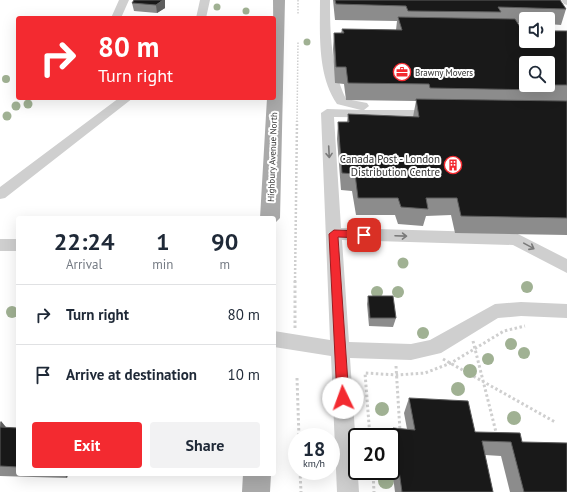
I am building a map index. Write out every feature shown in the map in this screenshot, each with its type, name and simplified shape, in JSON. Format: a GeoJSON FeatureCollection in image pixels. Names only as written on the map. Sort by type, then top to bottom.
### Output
{"type":"FeatureCollection","features":[{"type":"Feature","properties":{"kind":"main road","name":"Highbury Avenue North"},"geometry":{"type":"LineString","coordinates":[[276,73],[279,0]]}},
{"type":"Feature","properties":{"kind":"main road","name":"Highbury Avenue North"},"geometry":{"type":"LineString","coordinates":[[270,216],[275,100]]}},
{"type":"Feature","properties":{"kind":"main road"},"geometry":{"type":"LineString","coordinates":[[256,492],[257,476]]}},
{"type":"Feature","properties":{"kind":"lane"},"geometry":{"type":"LineString","coordinates":[[117,16],[124,0]]}},
{"type":"Feature","properties":{"kind":"lane"},"geometry":{"type":"LineString","coordinates":[[201,16],[205,0]]}},
{"type":"Feature","properties":{"kind":"lane"},"geometry":{"type":"LineString","coordinates":[[325,0],[326,38],[331,75],[339,90],[341,101],[352,105],[382,108],[446,111],[327,113],[348,492]]}},
{"type":"Feature","properties":{"kind":"lane"},"geometry":{"type":"LineString","coordinates":[[326,38],[340,38]]}},
{"type":"Feature","properties":{"kind":"lane"},"geometry":{"type":"LineString","coordinates":[[326,38],[337,49]]}},
{"type":"Feature","properties":{"kind":"lane"},"geometry":{"type":"LineString","coordinates":[[0,194],[124,100]]}},
{"type":"Feature","properties":{"kind":"lane"},"geometry":{"type":"LineString","coordinates":[[328,124],[409,126]]}},
{"type":"Feature","properties":{"kind":"lane"},"geometry":{"type":"LineString","coordinates":[[438,237],[444,227],[454,226]]}},
{"type":"Feature","properties":{"kind":"lane"},"geometry":{"type":"LineString","coordinates":[[334,234],[516,239],[567,267]]}},
{"type":"Feature","properties":{"kind":"lane"},"geometry":{"type":"LineString","coordinates":[[0,245],[16,244]]}},
{"type":"Feature","properties":{"kind":"lane"},"geometry":{"type":"LineString","coordinates":[[276,339],[341,350],[411,352],[434,347],[494,311],[521,309],[567,311]]}},
{"type":"Feature","properties":{"kind":"path"},"geometry":{"type":"LineString","coordinates":[[298,0],[298,15]]}},
{"type":"Feature","properties":{"kind":"path"},"geometry":{"type":"LineString","coordinates":[[295,334],[298,42]]}},
{"type":"Feature","properties":{"kind":"path"},"geometry":{"type":"LineString","coordinates":[[369,428],[365,373],[397,376],[425,373],[451,363],[504,331],[525,326]]}},
{"type":"Feature","properties":{"kind":"path"},"geometry":{"type":"LineString","coordinates":[[472,335],[498,439]]}},
{"type":"Feature","properties":{"kind":"path"},"geometry":{"type":"LineString","coordinates":[[440,358],[555,422]]}},
{"type":"Feature","properties":{"kind":"path"},"geometry":{"type":"LineString","coordinates":[[396,361],[401,436]]}},
{"type":"Feature","properties":{"kind":"path"},"geometry":{"type":"LineString","coordinates":[[297,378],[299,428]]}},
{"type":"Feature","properties":{"kind":"path"},"geometry":{"type":"LineString","coordinates":[[300,480],[301,492]]}},
{"type":"Feature","properties":{"kind":"path"},"geometry":{"type":"LineString","coordinates":[[373,480],[374,492]]}},
{"type":"Feature","properties":{"kind":"building"},"geometry":{"type":"Polygon","coordinates":[[[134,0],[163,0],[156,5],[132,3],[134,0]]]}},
{"type":"Feature","properties":{"kind":"building"},"geometry":{"type":"Polygon","coordinates":[[[335,0],[560,0],[566,9],[498,7],[501,12],[408,11],[406,6],[336,4],[335,0]]]}},
{"type":"Feature","properties":{"kind":"building"},"geometry":{"type":"Polygon","coordinates":[[[398,17],[515,19],[519,25],[519,48],[555,48],[555,31],[567,31],[567,85],[555,85],[555,56],[519,56],[519,90],[430,88],[429,84],[348,83],[346,67],[336,67],[334,33],[344,33],[342,29],[402,30],[398,17]]]}},
{"type":"Feature","properties":{"kind":"building","name":"Canada Post - London Distribution Centre"},"geometry":{"type":"Polygon","coordinates":[[[416,99],[567,101],[567,218],[461,216],[457,198],[426,198],[428,209],[401,207],[398,198],[358,198],[355,174],[342,173],[338,122],[349,122],[348,114],[419,117],[416,99]]]}},
{"type":"Feature","properties":{"kind":"building"},"geometry":{"type":"Polygon","coordinates":[[[368,296],[393,296],[396,318],[370,318],[368,296]]]}},
{"type":"Feature","properties":{"kind":"building"},"geometry":{"type":"Polygon","coordinates":[[[409,398],[468,401],[475,432],[520,433],[522,442],[567,443],[567,492],[524,492],[511,442],[482,441],[493,492],[402,492],[400,478],[400,429],[415,430],[409,398]]]}},
{"type":"Feature","properties":{"kind":"building"},"geometry":{"type":"Polygon","coordinates":[[[0,427],[16,428],[16,467],[0,466],[0,427]]]}},
{"type":"Feature","properties":{"kind":"place","name":"Brawny Movers"},"geometry":{"type":"Point","coordinates":[402,72]}},
{"type":"Feature","properties":{"kind":"place","name":"Canada Post - London Distribution Centre"},"geometry":{"type":"Point","coordinates":[453,165]}},
{"type":"Feature","properties":{"kind":"route"},"geometry":{"type":"LineString","coordinates":[[343,398],[334,234],[364,235]]}}]}
